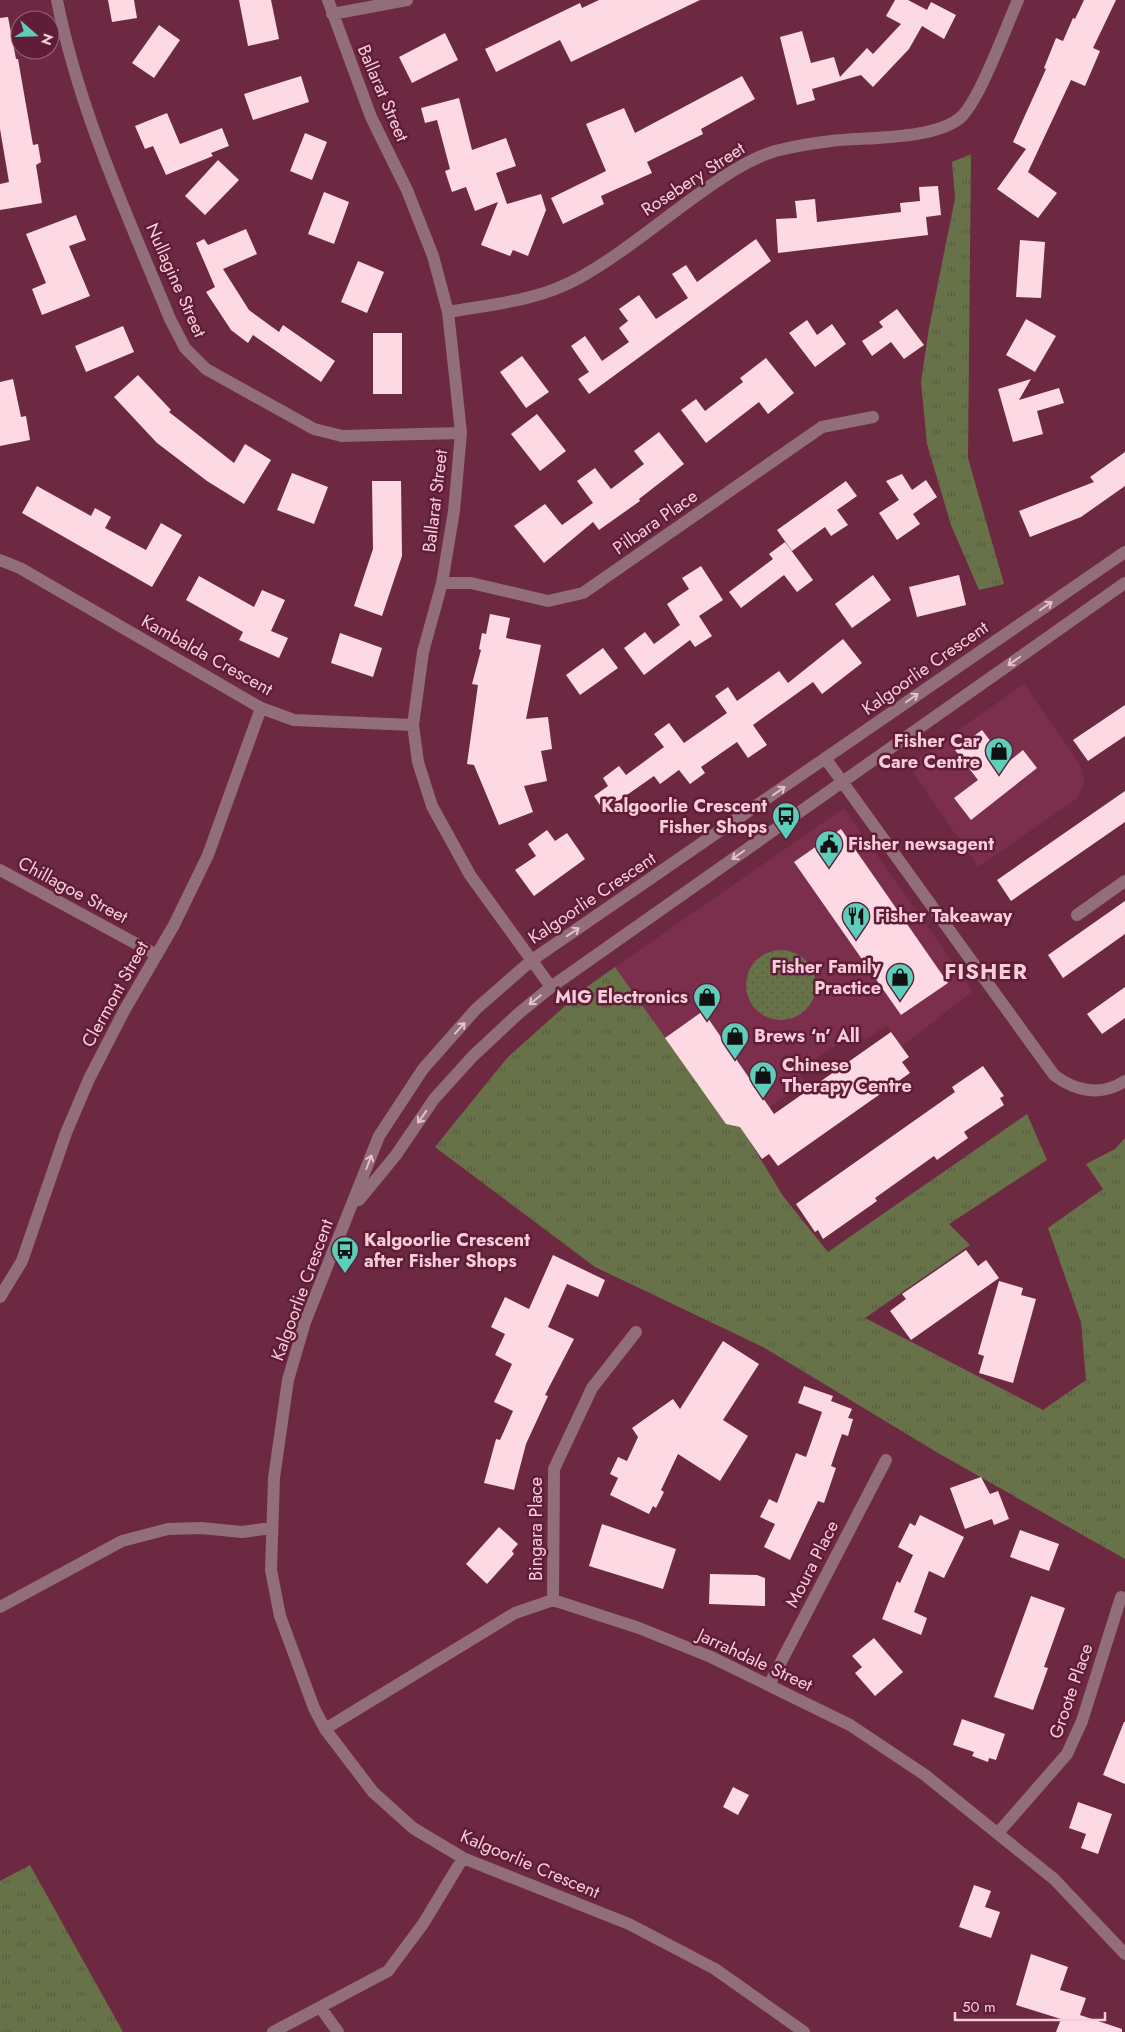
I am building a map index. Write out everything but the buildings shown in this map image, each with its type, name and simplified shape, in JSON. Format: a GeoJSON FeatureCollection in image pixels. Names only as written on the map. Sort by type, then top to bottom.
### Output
{"type":"FeatureCollection","features":[{"type":"Feature","properties":{"kind":"street","name":"Nullagine Street"},"geometry":{"type":"LineString","coordinates":[[57,0],[64,34],[88,119],[170,319],[185,348],[206,368],[314,429],[342,436],[461,433]]}},
{"type":"Feature","properties":{"kind":"street","name":"Ballarat Street"},"geometry":{"type":"LineString","coordinates":[[328,0],[371,117],[407,190],[430,248],[448,312],[461,433],[454,511],[442,583],[423,652],[412,725],[418,762],[432,806],[470,875],[551,987]]}},
{"type":"Feature","properties":{"kind":"street"},"geometry":{"type":"LineString","coordinates":[[332,14],[407,0]]}},
{"type":"Feature","properties":{"kind":"street","name":"Rosebery Street"},"geometry":{"type":"LineString","coordinates":[[448,312],[522,300],[552,291],[580,278],[722,177],[758,157],[777,151],[830,141],[887,137],[933,130],[952,124],[973,104],[1018,0]]}},
{"type":"Feature","properties":{"kind":"street","name":"Pilbara Place"},"geometry":{"type":"LineString","coordinates":[[442,583],[472,583],[548,601],[582,593],[822,427],[872,417]]}},
{"type":"Feature","properties":{"kind":"street","name":"Kalgoorlie Crescent"},"geometry":{"type":"LineString","coordinates":[[804,2032],[715,1969],[629,1924],[464,1858],[413,1828],[373,1792],[325,1729],[314,1708],[280,1616],[271,1570],[271,1528],[274,1478],[288,1380],[305,1322],[379,1136],[423,1069],[476,1010],[532,960],[1125,553]]}},
{"type":"Feature","properties":{"kind":"street","name":"Kambalda Crescent"},"geometry":{"type":"LineString","coordinates":[[0,560],[28,573],[261,708],[294,720],[412,725]]}},
{"type":"Feature","properties":{"kind":"street","name":"Kalgoorlie Crescent"},"geometry":{"type":"LineString","coordinates":[[352,1207],[396,1155],[434,1099],[473,1056],[518,1014],[551,987],[1125,583]]}},
{"type":"Feature","properties":{"kind":"street","name":"Clermont Street"},"geometry":{"type":"LineString","coordinates":[[0,1297],[22,1260],[66,1133],[89,1079],[174,924],[208,855],[261,708]]}},
{"type":"Feature","properties":{"kind":"street"},"geometry":{"type":"LineString","coordinates":[[825,758],[1054,1074],[1077,1089],[1097,1091],[1116,1087],[1125,1081]]}},
{"type":"Feature","properties":{"kind":"street","name":"Chillagoe Street"},"geometry":{"type":"LineString","coordinates":[[0,870],[157,955]]}},
{"type":"Feature","properties":{"kind":"street"},"geometry":{"type":"LineString","coordinates":[[1077,915],[1125,881]]}},
{"type":"Feature","properties":{"kind":"street","name":"Bingara Place"},"geometry":{"type":"LineString","coordinates":[[553,1600],[554,1469],[592,1388],[636,1332]]}},
{"type":"Feature","properties":{"kind":"street","name":"Moura Place"},"geometry":{"type":"LineString","coordinates":[[769,1685],[886,1460]]}},
{"type":"Feature","properties":{"kind":"street"},"geometry":{"type":"LineString","coordinates":[[0,1607],[122,1541],[168,1530],[201,1528],[242,1532],[271,1528]]}},
{"type":"Feature","properties":{"kind":"street","name":"Groote Place"},"geometry":{"type":"LineString","coordinates":[[998,1833],[1067,1754],[1082,1721],[1121,1597]]}},
{"type":"Feature","properties":{"kind":"street"},"geometry":{"type":"LineString","coordinates":[[325,1729],[515,1613],[553,1600]]}},
{"type":"Feature","properties":{"kind":"street","name":"Jarrahdale Street"},"geometry":{"type":"LineString","coordinates":[[553,1600],[639,1628],[710,1657],[850,1725],[925,1775],[1054,1879],[1125,1954]]}},
{"type":"Feature","properties":{"kind":"street"},"geometry":{"type":"LineString","coordinates":[[273,2032],[388,1971],[423,1924],[464,1858]]}},
{"type":"Feature","properties":{"kind":"street"},"geometry":{"type":"LineString","coordinates":[[320,2007],[338,2032]]}},
{"type":"Feature","properties":{"kind":"shaded area","name":"Fisher Car Care Centre"},"geometry":{"type":"Polygon","coordinates":[[[1024,684],[1079,763],[1083,772],[1084,784],[1076,799],[978,867],[908,765],[1024,684]]]}},
{"type":"Feature","properties":{"kind":"shaded area"},"geometry":{"type":"Polygon","coordinates":[[[844,808],[973,991],[902,1046],[887,1025],[865,1040],[858,1030],[798,1071],[805,1083],[741,1127],[726,1124],[615,967],[844,808]]]}},
{"type":"Feature","properties":{"kind":"green space"},"geometry":{"type":"Polygon","coordinates":[[[971,154],[968,458],[1004,584],[979,590],[951,525],[927,444],[921,382],[929,328],[955,198],[952,162],[971,154]]]}},
{"type":"Feature","properties":{"kind":"green space"},"geometry":{"type":"Polygon","coordinates":[[[781,950],[794,953],[806,960],[813,972],[816,985],[813,998],[806,1010],[794,1017],[781,1020],[768,1017],[756,1010],[749,998],[746,985],[749,972],[756,960],[768,953],[781,950]]]}},
{"type":"Feature","properties":{"kind":"green space"},"geometry":{"type":"Polygon","coordinates":[[[615,967],[726,1123],[741,1127],[783,1196],[828,1252],[1027,1114],[1047,1160],[949,1224],[970,1245],[865,1318],[1043,1410],[1086,1380],[1081,1322],[1048,1228],[1103,1189],[1086,1164],[1115,1149],[1125,1138],[1125,1559],[938,1453],[763,1347],[595,1267],[435,1147],[507,1058],[584,989],[615,967]]]}},
{"type":"Feature","properties":{"kind":"green space"},"geometry":{"type":"Polygon","coordinates":[[[30,1865],[123,2032],[0,2032],[0,1881],[30,1865]]]}},
{"type":"Feature","properties":{"kind":"place","name":"Fisher Car Care Centre"},"geometry":{"type":"Point","coordinates":[999,775]}},
{"type":"Feature","properties":{"kind":"place","name":"Kalgoorlie Crescent Fisher Shops"},"geometry":{"type":"Point","coordinates":[786,840]}},
{"type":"Feature","properties":{"kind":"place","name":"Fisher newsagent"},"geometry":{"type":"Point","coordinates":[829,868]}},
{"type":"Feature","properties":{"kind":"place","name":"Fisher Takeaway"},"geometry":{"type":"Point","coordinates":[856,940]}},
{"type":"Feature","properties":{"kind":"place","name":"Fisher Family Practice"},"geometry":{"type":"Point","coordinates":[900,1001]}},
{"type":"Feature","properties":{"kind":"place","name":"MIG Electronics"},"geometry":{"type":"Point","coordinates":[707,1021]}},
{"type":"Feature","properties":{"kind":"place","name":"Brews ‘n’ All"},"geometry":{"type":"Point","coordinates":[735,1060]}},
{"type":"Feature","properties":{"kind":"place","name":"Chinese Therapy Centre"},"geometry":{"type":"Point","coordinates":[763,1099]}},
{"type":"Feature","properties":{"kind":"place","name":"Kalgoorlie Crescent after Fisher Shops"},"geometry":{"type":"Point","coordinates":[345,1274]}},
{"type":"Feature","properties":{"kind":"district","name":"FISHER"},"geometry":{"type":"Point","coordinates":[986,971]}}]}
